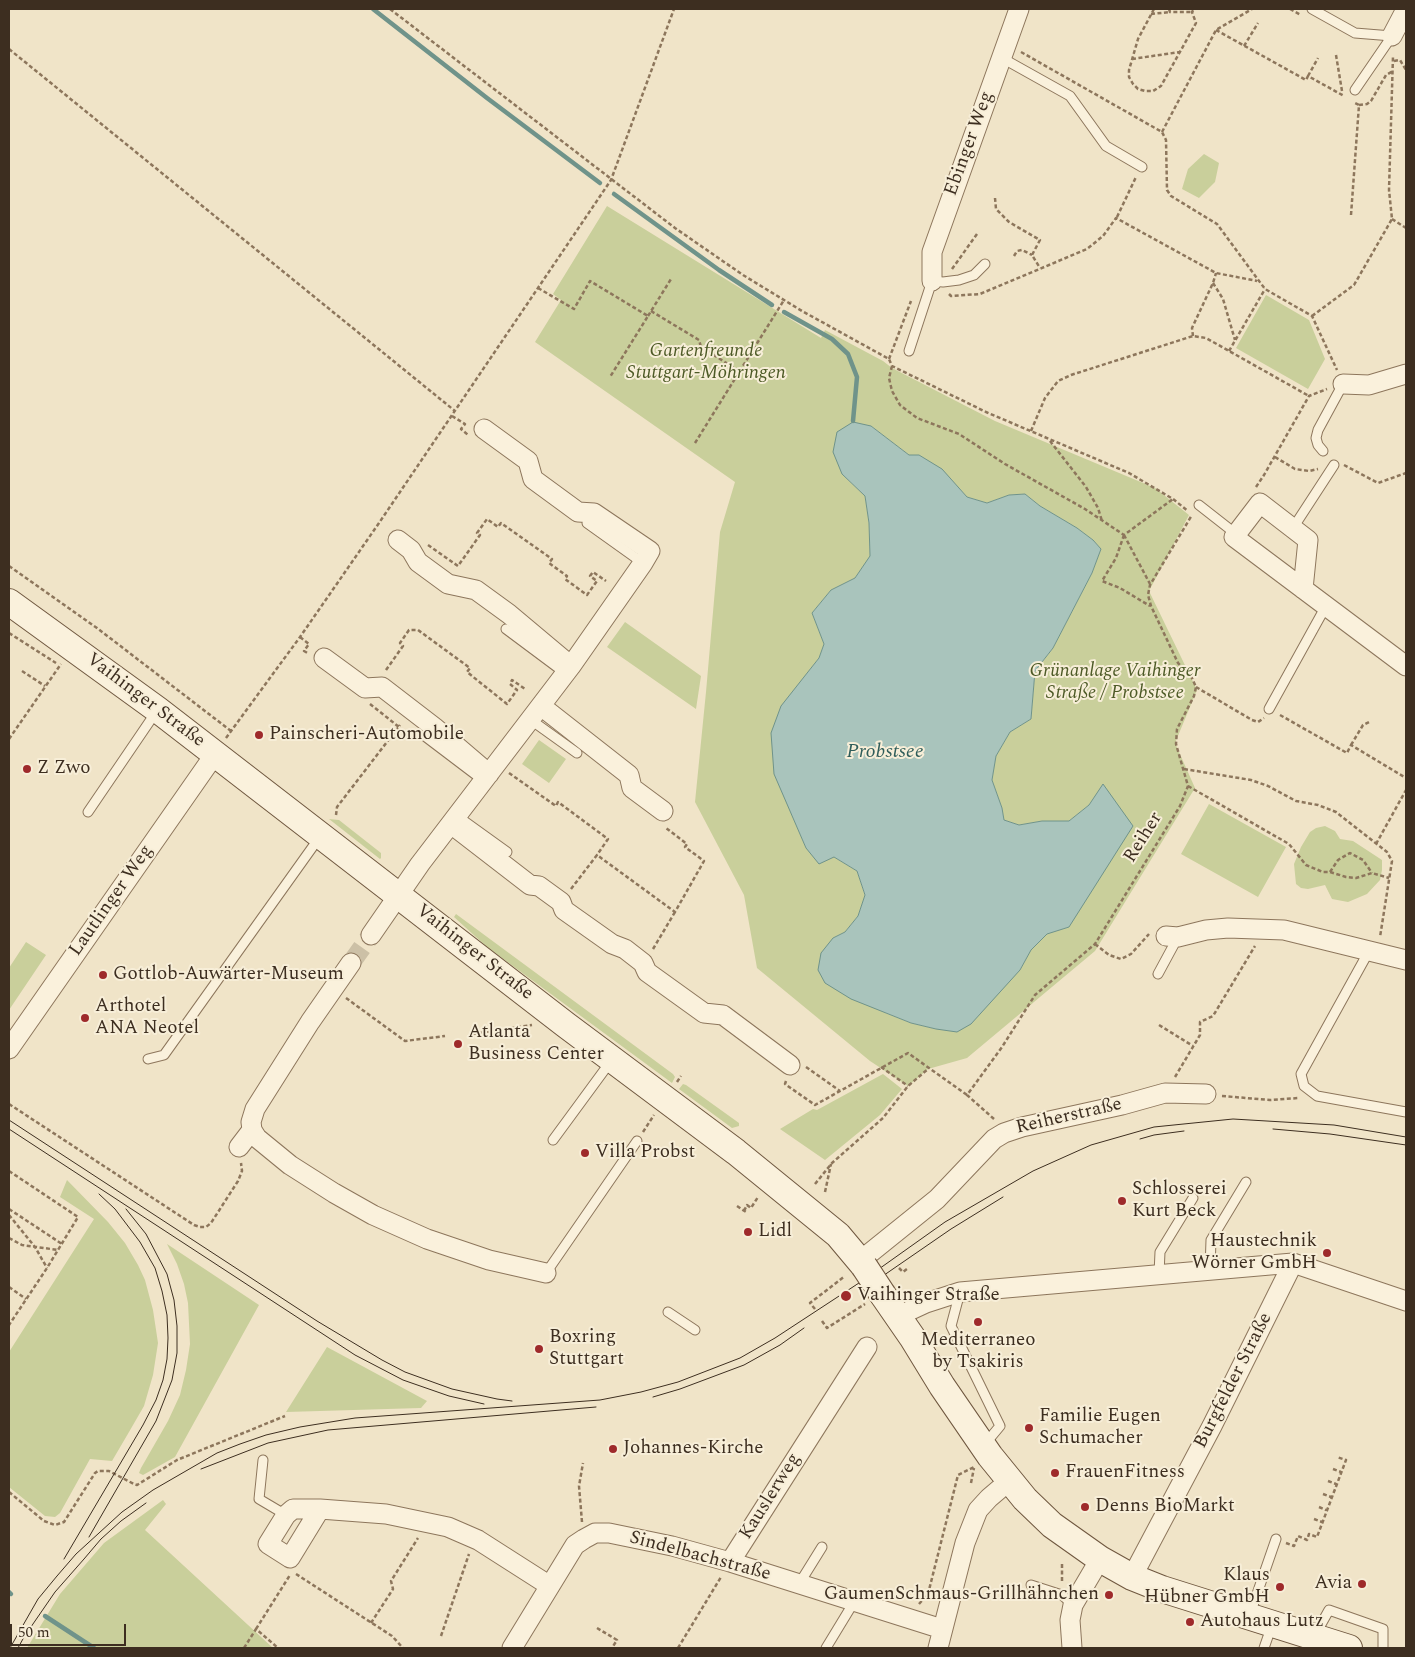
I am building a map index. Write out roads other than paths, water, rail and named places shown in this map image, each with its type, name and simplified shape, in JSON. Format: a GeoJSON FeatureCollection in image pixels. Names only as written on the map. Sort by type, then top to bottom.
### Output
{"type":"FeatureCollection","features":[{"type":"Feature","properties":{"kind":"main road","name":"Vaihinger Straße"},"geometry":{"type":"LineString","coordinates":[[9,602],[158,710],[566,1025],[736,1152],[838,1235],[872,1300],[898,1316],[942,1386],[1009,1482],[1052,1525],[1100,1559],[1132,1577],[1262,1630],[1314,1637],[1348,1648]]}},
{"type":"Feature","properties":{"kind":"street","name":"Ebinger Weg"},"geometry":{"type":"LineString","coordinates":[[932,281],[932,252],[1019,9]]}},
{"type":"Feature","properties":{"kind":"street"},"geometry":{"type":"LineString","coordinates":[[1392,36],[1403,15],[1406,13]]}},
{"type":"Feature","properties":{"kind":"street"},"geometry":{"type":"LineString","coordinates":[[1343,384],[1369,385],[1406,374]]}},
{"type":"Feature","properties":{"kind":"street"},"geometry":{"type":"LineString","coordinates":[[484,429],[528,461],[533,479],[578,512],[594,513],[650,551],[643,563]]}},
{"type":"Feature","properties":{"kind":"street"},"geometry":{"type":"LineString","coordinates":[[1303,588],[1308,540],[1260,503],[1234,537],[1406,666]]}},
{"type":"Feature","properties":{"kind":"street"},"geometry":{"type":"LineString","coordinates":[[404,545],[418,562],[448,584],[476,590],[509,614],[568,670]]}},
{"type":"Feature","properties":{"kind":"street","name":"Vaihinger Straße"},"geometry":{"type":"LineString","coordinates":[[399,895],[568,670],[643,563]]}},
{"type":"Feature","properties":{"kind":"street"},"geometry":{"type":"LineString","coordinates":[[324,658],[365,688],[382,687],[490,773]]}},
{"type":"Feature","properties":{"kind":"street"},"geometry":{"type":"LineString","coordinates":[[536,713],[630,775],[632,788],[663,811]]}},
{"type":"Feature","properties":{"kind":"street","name":"Lautlinger Weg"},"geometry":{"type":"LineString","coordinates":[[9,1049],[215,754]]}},
{"type":"Feature","properties":{"kind":"street"},"geometry":{"type":"LineString","coordinates":[[454,820],[530,884],[539,886],[561,902],[564,910],[612,944],[625,949],[643,962],[647,972],[704,1013],[723,1015],[790,1065]]}},
{"type":"Feature","properties":{"kind":"street"},"geometry":{"type":"LineString","coordinates":[[371,935],[399,895]]}},
{"type":"Feature","properties":{"kind":"street"},"geometry":{"type":"LineString","coordinates":[[1172,936],[1221,928],[1269,928],[1326,939],[1406,960]]}},
{"type":"Feature","properties":{"kind":"street"},"geometry":{"type":"LineString","coordinates":[[351,963],[255,1109],[250,1122],[257,1138],[290,1165],[373,1215],[427,1239],[489,1260],[546,1273]]}},
{"type":"Feature","properties":{"kind":"street","name":"Reiherstraße"},"geometry":{"type":"LineString","coordinates":[[856,1268],[937,1199],[994,1139],[1004,1133],[1165,1093],[1206,1094]]}},
{"type":"Feature","properties":{"kind":"street"},"geometry":{"type":"LineString","coordinates":[[239,1147],[252,1130]]}},
{"type":"Feature","properties":{"kind":"street"},"geometry":{"type":"LineString","coordinates":[[898,1316],[926,1303],[960,1292],[1293,1263],[1406,1301]]}},
{"type":"Feature","properties":{"kind":"street","name":"Burgfelder Straße"},"geometry":{"type":"LineString","coordinates":[[1132,1577],[1212,1426],[1293,1263]]}},
{"type":"Feature","properties":{"kind":"street","name":"Kauslerweg"},"geometry":{"type":"LineString","coordinates":[[730,1562],[867,1347]]}},
{"type":"Feature","properties":{"kind":"street"},"geometry":{"type":"LineString","coordinates":[[938,1648],[965,1543],[978,1510],[989,1498],[1009,1482]]}},
{"type":"Feature","properties":{"kind":"street"},"geometry":{"type":"LineString","coordinates":[[320,1508],[290,1558],[268,1544],[286,1515],[293,1509],[320,1508],[386,1514],[448,1527],[478,1540],[550,1586],[512,1648]]}},
{"type":"Feature","properties":{"kind":"street","name":"Sindelbachstraße"},"geometry":{"type":"LineString","coordinates":[[550,1586],[575,1545],[595,1534],[609,1533],[672,1546],[730,1562],[942,1630]]}},
{"type":"Feature","properties":{"kind":"street"},"geometry":{"type":"LineString","coordinates":[[1072,1648],[1068,1600],[1100,1559]]}},
{"type":"Feature","properties":{"kind":"lane"},"geometry":{"type":"LineString","coordinates":[[1312,9],[1355,33],[1392,36],[1355,90]]}},
{"type":"Feature","properties":{"kind":"lane"},"geometry":{"type":"LineString","coordinates":[[1004,51],[1070,96],[1106,146],[1142,167]]}},
{"type":"Feature","properties":{"kind":"lane"},"geometry":{"type":"LineString","coordinates":[[909,350],[932,281],[959,280],[974,275],[985,264]]}},
{"type":"Feature","properties":{"kind":"lane"},"geometry":{"type":"LineString","coordinates":[[1323,452],[1316,438],[1318,430],[1343,384]]}},
{"type":"Feature","properties":{"kind":"lane"},"geometry":{"type":"LineString","coordinates":[[1293,528],[1334,465]]}},
{"type":"Feature","properties":{"kind":"lane"},"geometry":{"type":"LineString","coordinates":[[1199,505],[1236,534]]}},
{"type":"Feature","properties":{"kind":"lane"},"geometry":{"type":"LineString","coordinates":[[587,523],[643,563]]}},
{"type":"Feature","properties":{"kind":"lane"},"geometry":{"type":"LineString","coordinates":[[1269,709],[1326,606]]}},
{"type":"Feature","properties":{"kind":"lane"},"geometry":{"type":"LineString","coordinates":[[506,629],[568,670]]}},
{"type":"Feature","properties":{"kind":"lane"},"geometry":{"type":"LineString","coordinates":[[88,812],[158,710]]}},
{"type":"Feature","properties":{"kind":"lane"},"geometry":{"type":"LineString","coordinates":[[536,713],[577,753]]}},
{"type":"Feature","properties":{"kind":"lane"},"geometry":{"type":"LineString","coordinates":[[426,737],[490,773]]}},
{"type":"Feature","properties":{"kind":"lane"},"geometry":{"type":"LineString","coordinates":[[454,820],[507,852]]}},
{"type":"Feature","properties":{"kind":"lane"},"geometry":{"type":"LineString","coordinates":[[148,1059],[164,1055],[320,836]]}},
{"type":"Feature","properties":{"kind":"lane"},"geometry":{"type":"LineString","coordinates":[[1158,974],[1172,936]]}},
{"type":"Feature","properties":{"kind":"lane"},"geometry":{"type":"LineString","coordinates":[[1373,952],[1301,1074],[1304,1086],[1317,1096],[1406,1112]]}},
{"type":"Feature","properties":{"kind":"lane"},"geometry":{"type":"LineString","coordinates":[[553,1140],[613,1059]]}},
{"type":"Feature","properties":{"kind":"lane"},"geometry":{"type":"LineString","coordinates":[[546,1273],[637,1141]]}},
{"type":"Feature","properties":{"kind":"lane"},"geometry":{"type":"LineString","coordinates":[[1210,1270],[1211,1240],[1246,1182]]}},
{"type":"Feature","properties":{"kind":"lane"},"geometry":{"type":"LineString","coordinates":[[1159,1274],[1160,1252],[1193,1198]]}},
{"type":"Feature","properties":{"kind":"lane"},"geometry":{"type":"LineString","coordinates":[[960,1292],[951,1326],[1000,1426],[983,1446]]}},
{"type":"Feature","properties":{"kind":"lane"},"geometry":{"type":"LineString","coordinates":[[668,1312],[695,1330]]}},
{"type":"Feature","properties":{"kind":"lane"},"geometry":{"type":"LineString","coordinates":[[262,1460],[259,1498],[286,1515]]}},
{"type":"Feature","properties":{"kind":"lane"},"geometry":{"type":"LineString","coordinates":[[1262,1630],[1276,1539]]}},
{"type":"Feature","properties":{"kind":"lane"},"geometry":{"type":"LineString","coordinates":[[799,1584],[822,1547]]}},
{"type":"Feature","properties":{"kind":"lane"},"geometry":{"type":"LineString","coordinates":[[1031,1585],[1068,1600]]}},
{"type":"Feature","properties":{"kind":"lane"},"geometry":{"type":"LineString","coordinates":[[826,1648],[854,1602]]}},
{"type":"Feature","properties":{"kind":"lane"},"geometry":{"type":"LineString","coordinates":[[1314,1637],[1329,1610],[1383,1629],[1383,1648]]}},
{"type":"Feature","properties":{"kind":"water","name":"Probstsee"},"geometry":{"type":"Polygon","coordinates":[[[853,422],[871,426],[909,455],[919,455],[942,469],[967,497],[987,503],[1009,495],[1025,494],[1040,506],[1077,528],[1093,540],[1101,549],[1092,573],[1053,648],[1035,671],[1031,719],[1010,732],[996,756],[992,780],[1002,808],[1004,820],[1019,825],[1042,821],[1069,821],[1089,805],[1103,784],[1133,826],[1069,927],[1047,934],[1031,950],[1020,970],[971,1024],[957,1032],[911,1023],[851,999],[825,983],[818,970],[821,953],[833,938],[845,932],[858,916],[865,895],[857,871],[834,857],[819,864],[806,848],[774,774],[771,733],[781,706],[819,658],[824,644],[812,613],[831,590],[855,578],[870,556],[869,523],[865,496],[842,474],[833,452],[837,432],[853,422]]]}},
{"type":"Feature","properties":{"kind":"waterway"},"geometry":{"type":"LineString","coordinates":[[373,9],[600,183]]}},
{"type":"Feature","properties":{"kind":"waterway"},"geometry":{"type":"LineString","coordinates":[[614,194],[719,270],[772,305]]}},
{"type":"Feature","properties":{"kind":"waterway"},"geometry":{"type":"LineString","coordinates":[[784,312],[832,339],[848,354],[857,377],[853,421]]}},
{"type":"Feature","properties":{"kind":"waterway"},"geometry":{"type":"LineString","coordinates":[[45,1616],[94,1648]]}},
{"type":"Feature","properties":{"kind":"tunnel"},"geometry":{"type":"LineString","coordinates":[[351,963],[371,935]]}},
{"type":"Feature","properties":{"kind":"tram line"},"geometry":{"type":"LineString","coordinates":[[10,1648],[38,1599],[76,1554],[122,1512],[153,1490],[217,1453],[240,1444],[266,1435],[300,1427],[355,1418],[600,1400],[678,1382],[740,1358],[775,1338],[862,1281],[945,1222],[1033,1171],[1091,1145],[1154,1127],[1233,1119],[1334,1125],[1406,1137]]}},
{"type":"Feature","properties":{"kind":"tram line"},"geometry":{"type":"LineString","coordinates":[[9,1120],[317,1321],[382,1360],[405,1372],[452,1389],[512,1401]]}},
{"type":"Feature","properties":{"kind":"tram line"},"geometry":{"type":"LineString","coordinates":[[9,1129],[355,1355],[403,1380],[449,1396],[484,1404]]}},
{"type":"Feature","properties":{"kind":"tram line"},"geometry":{"type":"LineString","coordinates":[[1273,1129],[1330,1134],[1406,1145]]}},
{"type":"Feature","properties":{"kind":"tram line"},"geometry":{"type":"LineString","coordinates":[[1140,1139],[1184,1131]]}},
{"type":"Feature","properties":{"kind":"tram line"},"geometry":{"type":"LineString","coordinates":[[64,1559],[156,1400],[163,1380],[167,1359],[167,1315],[155,1268],[140,1242],[115,1209],[99,1194]]}},
{"type":"Feature","properties":{"kind":"tram line"},"geometry":{"type":"LineString","coordinates":[[861,1291],[951,1229],[1003,1197]]}},
{"type":"Feature","properties":{"kind":"tram line"},"geometry":{"type":"LineString","coordinates":[[89,1537],[156,1421],[172,1380],[177,1353],[177,1326],[174,1300],[167,1274],[146,1234],[126,1209]]}},
{"type":"Feature","properties":{"kind":"tram line"},"geometry":{"type":"LineString","coordinates":[[653,1397],[744,1365],[780,1345],[804,1328]]}},
{"type":"Feature","properties":{"kind":"tram line"},"geometry":{"type":"LineString","coordinates":[[201,1469],[268,1443],[328,1430],[596,1407]]}},
{"type":"Feature","properties":{"kind":"tram line"},"geometry":{"type":"LineString","coordinates":[[18,1648],[55,1592],[101,1539],[121,1521],[146,1503]]}},
{"type":"Feature","properties":{"kind":"place","name":"Painscheri-Automobile"},"geometry":{"type":"Point","coordinates":[259,735]}},
{"type":"Feature","properties":{"kind":"place","name":"Z Zwo"},"geometry":{"type":"Point","coordinates":[27,769]}},
{"type":"Feature","properties":{"kind":"place","name":"Gottlob-Auwärter-Museum"},"geometry":{"type":"Point","coordinates":[103,975]}},
{"type":"Feature","properties":{"kind":"place","name":"Arthotel ANA Neotel"},"geometry":{"type":"Point","coordinates":[85,1018]}},
{"type":"Feature","properties":{"kind":"place","name":"Atlanta Business Center"},"geometry":{"type":"Point","coordinates":[458,1044]}},
{"type":"Feature","properties":{"kind":"place","name":"Villa Probst"},"geometry":{"type":"Point","coordinates":[585,1153]}},
{"type":"Feature","properties":{"kind":"place","name":"Schlosserei Kurt Beck"},"geometry":{"type":"Point","coordinates":[1122,1201]}},
{"type":"Feature","properties":{"kind":"place","name":"Lidl"},"geometry":{"type":"Point","coordinates":[748,1232]}},
{"type":"Feature","properties":{"kind":"place","name":"Haustechnik Wörner GmbH"},"geometry":{"type":"Point","coordinates":[1327,1253]}},
{"type":"Feature","properties":{"kind":"place","name":"Vaihinger Straße"},"geometry":{"type":"Point","coordinates":[846,1296]}},
{"type":"Feature","properties":{"kind":"place","name":"Mediterraneo by Tsakiris"},"geometry":{"type":"Point","coordinates":[978,1322]}},
{"type":"Feature","properties":{"kind":"place","name":"Boxring Stuttgart"},"geometry":{"type":"Point","coordinates":[539,1349]}},
{"type":"Feature","properties":{"kind":"place","name":"Familie Eugen Schumacher"},"geometry":{"type":"Point","coordinates":[1029,1428]}},
{"type":"Feature","properties":{"kind":"place","name":"Johannes-Kirche"},"geometry":{"type":"Point","coordinates":[613,1449]}},
{"type":"Feature","properties":{"kind":"place","name":"FrauenFitness"},"geometry":{"type":"Point","coordinates":[1055,1473]}},
{"type":"Feature","properties":{"kind":"place","name":"Denns BioMarkt"},"geometry":{"type":"Point","coordinates":[1085,1507]}},
{"type":"Feature","properties":{"kind":"place","name":"Avia"},"geometry":{"type":"Point","coordinates":[1362,1584]}},
{"type":"Feature","properties":{"kind":"place","name":"Klaus Hübner GmbH"},"geometry":{"type":"Point","coordinates":[1280,1587]}},
{"type":"Feature","properties":{"kind":"place","name":"GaumenSchmaus-Grillhähnchen"},"geometry":{"type":"Point","coordinates":[1109,1595]}},
{"type":"Feature","properties":{"kind":"place","name":"Autohaus Lutz"},"geometry":{"type":"Point","coordinates":[1190,1622]}},
{"type":"Feature","properties":{"kind":"park label","name":"Gartenfreunde Stuttgart-Möhringen"},"geometry":{"type":"Point","coordinates":[706,363]}},
{"type":"Feature","properties":{"kind":"park label","name":"Grünanlage Vaihinger Straße / Probstsee"},"geometry":{"type":"Point","coordinates":[1115,683]}}]}
